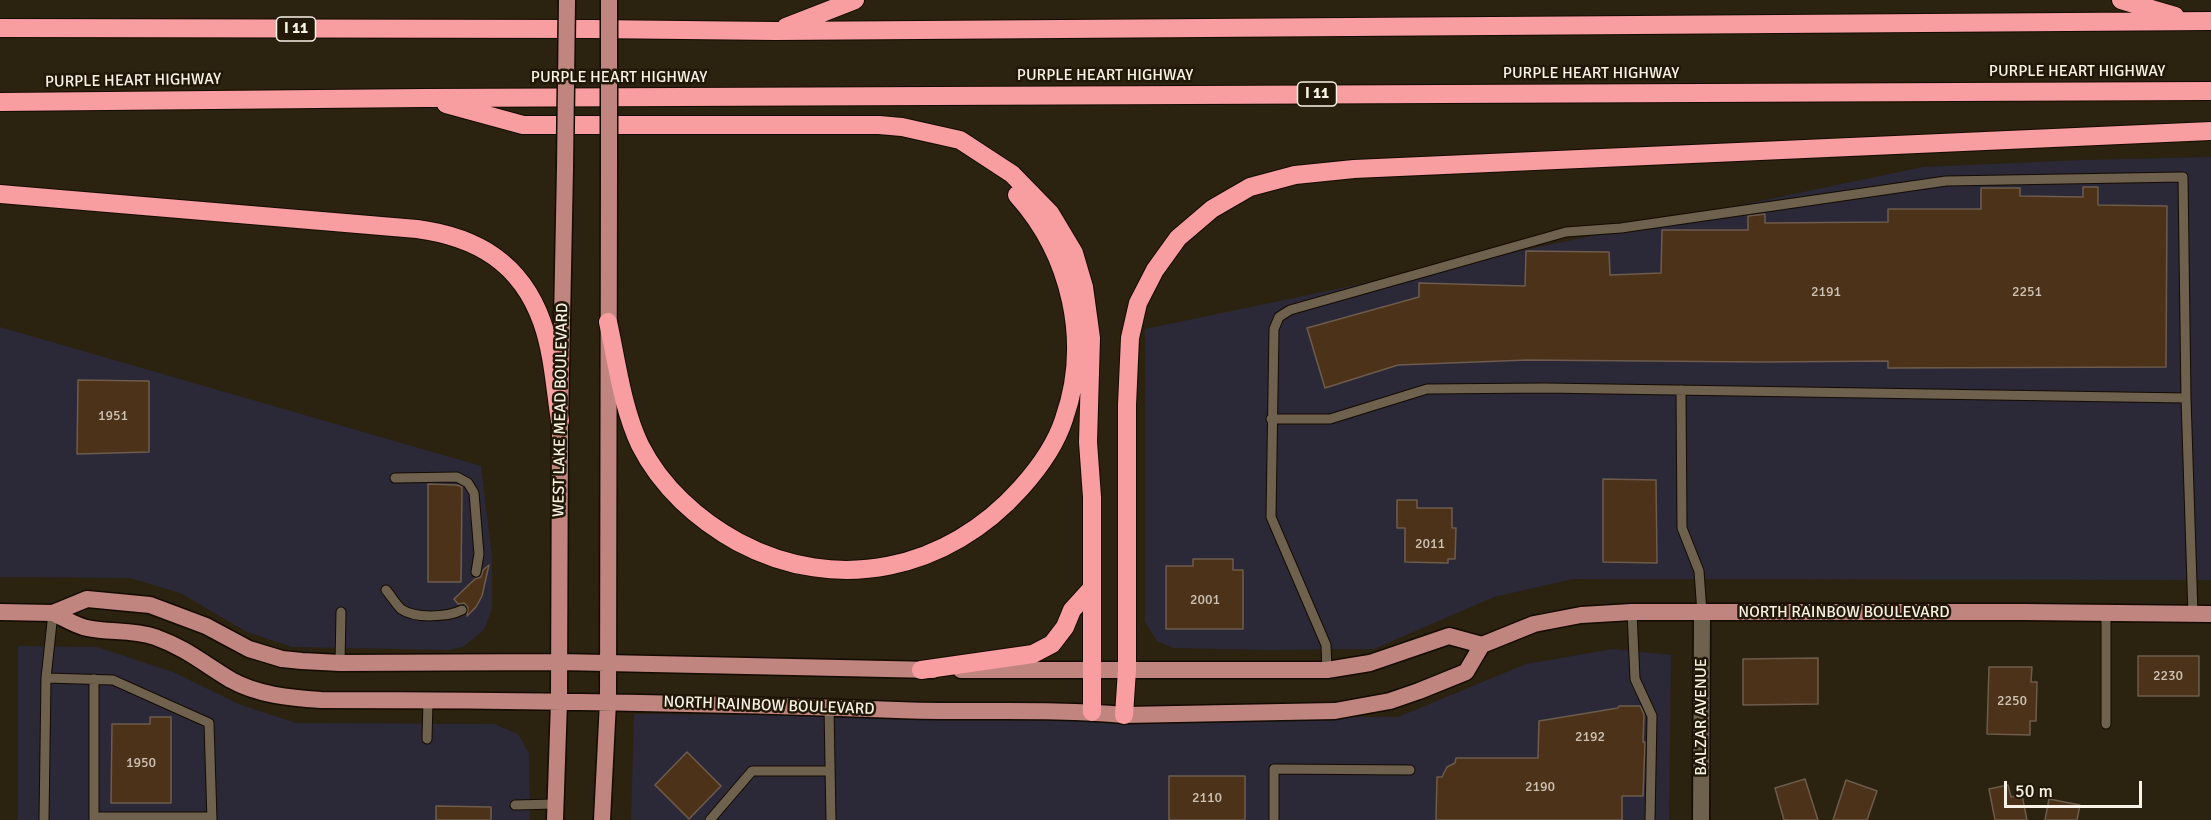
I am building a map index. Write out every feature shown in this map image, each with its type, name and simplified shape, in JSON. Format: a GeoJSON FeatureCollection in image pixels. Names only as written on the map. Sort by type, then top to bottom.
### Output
{"type":"FeatureCollection","features":[{"type":"Feature","properties":{"kind":"highway"},"geometry":{"type":"LineString","coordinates":[[776,31],[855,0]]}},
{"type":"Feature","properties":{"kind":"highway"},"geometry":{"type":"LineString","coordinates":[[2121,0],[2203,21]]}},
{"type":"Feature","properties":{"kind":"highway","name":"I 11"},"geometry":{"type":"LineString","coordinates":[[0,28],[776,31],[2203,21]]}},
{"type":"Feature","properties":{"kind":"highway","name":"PURPLE HEART HIGHWAY"},"geometry":{"type":"LineString","coordinates":[[0,102],[424,98],[2211,91]]}},
{"type":"Feature","properties":{"kind":"highway"},"geometry":{"type":"LineString","coordinates":[[424,98],[523,125],[879,125],[960,140],[1012,174],[1050,213],[1074,253],[1084,287],[1091,338],[1088,442],[1092,497],[1094,670],[1092,712]]}},
{"type":"Feature","properties":{"kind":"highway"},"geometry":{"type":"LineString","coordinates":[[1124,715],[1127,670],[1128,382],[1130,338],[1138,303],[1155,270],[1178,238],[1212,209],[1250,187],[1295,175],[1354,169],[2211,131]]}},
{"type":"Feature","properties":{"kind":"highway"},"geometry":{"type":"LineString","coordinates":[[608,322],[628,411],[640,444],[664,481],[694,513],[732,539],[752,550],[781,560],[820,568],[856,570],[902,564],[946,548],[1001,509],[1043,461],[1064,419],[1074,375],[1075,326],[1067,283],[1047,234],[1031,211],[1012,190],[988,170],[925,132]]}},
{"type":"Feature","properties":{"kind":"highway"},"geometry":{"type":"LineString","coordinates":[[0,194],[417,230],[442,233],[465,240],[487,251],[504,264],[520,281],[534,304],[547,341],[560,421]]}},
{"type":"Feature","properties":{"kind":"highway"},"geometry":{"type":"LineString","coordinates":[[921,670],[1033,654],[1052,645],[1065,627],[1072,610],[1092,588]]}},
{"type":"Feature","properties":{"kind":"main road","name":"WEST LAKE MEAD BOULEVARD"},"geometry":{"type":"LineString","coordinates":[[555,812],[559,702],[560,421],[567,0]]}},
{"type":"Feature","properties":{"kind":"main road"},"geometry":{"type":"LineString","coordinates":[[602,820],[608,702],[609,0]]}},
{"type":"Feature","properties":{"kind":"main road","name":"NORTH RAINBOW BOULEVARD"},"geometry":{"type":"LineString","coordinates":[[53,613],[87,599],[150,605],[206,626],[249,649],[282,658],[340,663],[559,662],[921,670],[1327,670],[1370,663],[1449,636],[1482,645],[1534,624],[1581,615],[1632,612],[2211,614]]}},
{"type":"Feature","properties":{"kind":"main road","name":"NORTH RAINBOW BOULEVARD"},"geometry":{"type":"LineString","coordinates":[[0,612],[53,613],[86,628],[136,631],[175,644],[232,680],[253,689],[279,696],[321,700],[829,706],[978,712],[1092,712],[1124,715],[1335,711],[1419,692],[1466,672],[1482,645]]}},
{"type":"Feature","properties":{"kind":"street","name":"BALZAR AVENUE"},"geometry":{"type":"LineString","coordinates":[[1701,820],[1702,613]]}},
{"type":"Feature","properties":{"kind":"lane"},"geometry":{"type":"LineString","coordinates":[[1327,670],[1326,645],[1271,517],[1274,329],[1279,317],[1290,310],[1566,232],[1621,228],[1935,182],[2183,177],[2186,398],[2193,615]]}},
{"type":"Feature","properties":{"kind":"lane"},"geometry":{"type":"LineString","coordinates":[[1271,419],[1330,419],[1427,389],[1681,390],[2186,398]]}},
{"type":"Feature","properties":{"kind":"lane"},"geometry":{"type":"LineString","coordinates":[[1681,390],[1682,528],[1699,571],[1702,613]]}},
{"type":"Feature","properties":{"kind":"lane"},"geometry":{"type":"LineString","coordinates":[[395,478],[457,477],[468,483],[474,494],[480,554],[476,572]]}},
{"type":"Feature","properties":{"kind":"lane"},"geometry":{"type":"LineString","coordinates":[[386,590],[401,608],[408,612],[447,615],[462,610]]}},
{"type":"Feature","properties":{"kind":"lane"},"geometry":{"type":"LineString","coordinates":[[340,663],[341,612]]}},
{"type":"Feature","properties":{"kind":"lane"},"geometry":{"type":"LineString","coordinates":[[1632,612],[1635,679],[1652,716],[1650,820]]}},
{"type":"Feature","properties":{"kind":"lane"},"geometry":{"type":"LineString","coordinates":[[44,820],[46,678],[53,613]]}},
{"type":"Feature","properties":{"kind":"lane"},"geometry":{"type":"LineString","coordinates":[[2106,613],[2106,724]]}},
{"type":"Feature","properties":{"kind":"lane"},"geometry":{"type":"LineString","coordinates":[[46,678],[94,679],[113,680],[209,723],[212,819],[94,818],[94,679]]}},
{"type":"Feature","properties":{"kind":"lane"},"geometry":{"type":"LineString","coordinates":[[427,739],[428,701]]}},
{"type":"Feature","properties":{"kind":"lane"},"geometry":{"type":"LineString","coordinates":[[829,706],[831,820]]}},
{"type":"Feature","properties":{"kind":"lane"},"geometry":{"type":"LineString","coordinates":[[1274,820],[1274,769],[1410,770]]}},
{"type":"Feature","properties":{"kind":"lane"},"geometry":{"type":"LineString","coordinates":[[710,820],[752,771],[830,771]]}},
{"type":"Feature","properties":{"kind":"lane"},"geometry":{"type":"LineString","coordinates":[[515,805],[555,812]]}},
{"type":"Feature","properties":{"kind":"shaded area"},"geometry":{"type":"Polygon","coordinates":[[[2211,157],[2211,580],[1573,579],[1494,597],[1374,649],[1173,648],[1157,641],[1145,622],[1145,329],[1923,167],[2211,157]]]}},
{"type":"Feature","properties":{"kind":"shaded area"},"geometry":{"type":"Polygon","coordinates":[[[0,327],[481,466],[492,556],[492,609],[484,630],[463,647],[447,650],[292,647],[247,632],[180,593],[130,578],[0,577],[0,327]]]}},
{"type":"Feature","properties":{"kind":"shaded area"},"geometry":{"type":"Polygon","coordinates":[[[18,646],[97,647],[173,672],[241,705],[296,723],[494,724],[518,734],[529,753],[530,820],[18,820],[18,646]]]}},
{"type":"Feature","properties":{"kind":"shaded area"},"geometry":{"type":"Polygon","coordinates":[[[1613,649],[1671,655],[1669,820],[631,820],[634,714],[1398,717],[1526,664],[1613,649]]]}},
{"type":"Feature","properties":{"kind":"building"},"geometry":{"type":"Polygon","coordinates":[[[2083,187],[2098,187],[2098,205],[2167,206],[2166,367],[1888,368],[1888,361],[1527,360],[1398,365],[1325,388],[1307,328],[1419,297],[1419,283],[1525,286],[1526,251],[1609,252],[1610,275],[1661,273],[1662,230],[1748,230],[1748,216],[1765,214],[1765,223],[1888,222],[1888,209],[1981,209],[1981,188],[2020,188],[2020,196],[2083,197],[2083,187]]]}},
{"type":"Feature","properties":{"kind":"building"},"geometry":{"type":"Polygon","coordinates":[[[78,380],[149,381],[149,452],[77,454],[78,380]]]}},
{"type":"Feature","properties":{"kind":"building"},"geometry":{"type":"Polygon","coordinates":[[[1603,479],[1656,480],[1657,563],[1603,562],[1603,479]]]}},
{"type":"Feature","properties":{"kind":"building"},"geometry":{"type":"Polygon","coordinates":[[[428,484],[462,487],[461,582],[428,582],[428,484]]]}},
{"type":"Feature","properties":{"kind":"building"},"geometry":{"type":"Polygon","coordinates":[[[1397,500],[1417,500],[1417,508],[1452,508],[1452,528],[1456,528],[1455,559],[1448,559],[1448,563],[1405,562],[1405,528],[1397,528],[1397,500]]]}},
{"type":"Feature","properties":{"kind":"building"},"geometry":{"type":"Polygon","coordinates":[[[1193,559],[1233,559],[1233,570],[1243,570],[1243,629],[1166,629],[1166,566],[1193,566],[1193,559]]]}},
{"type":"Feature","properties":{"kind":"building"},"geometry":{"type":"Polygon","coordinates":[[[489,565],[482,596],[467,616],[468,607],[464,603],[458,604],[454,599],[475,579],[481,577],[483,570],[489,565]]]}},
{"type":"Feature","properties":{"kind":"building"},"geometry":{"type":"Polygon","coordinates":[[[2138,656],[2199,656],[2199,696],[2138,696],[2138,656]]]}},
{"type":"Feature","properties":{"kind":"building"},"geometry":{"type":"Polygon","coordinates":[[[1818,658],[1818,704],[1743,705],[1743,659],[1818,658]]]}},
{"type":"Feature","properties":{"kind":"building"},"geometry":{"type":"Polygon","coordinates":[[[1989,667],[2032,667],[2031,682],[2037,682],[2036,721],[2030,721],[2030,735],[1987,734],[1989,667]]]}},
{"type":"Feature","properties":{"kind":"building"},"geometry":{"type":"Polygon","coordinates":[[[1619,706],[1640,706],[1644,714],[1643,742],[1645,742],[1643,796],[1622,796],[1622,820],[1436,820],[1437,777],[1442,777],[1447,767],[1455,763],[1456,758],[1538,758],[1539,721],[1619,706]]]}},
{"type":"Feature","properties":{"kind":"building"},"geometry":{"type":"Polygon","coordinates":[[[150,717],[171,717],[171,803],[111,803],[112,724],[150,724],[150,717]]]}},
{"type":"Feature","properties":{"kind":"building"},"geometry":{"type":"Polygon","coordinates":[[[687,752],[721,786],[689,819],[655,785],[687,752]]]}},
{"type":"Feature","properties":{"kind":"building"},"geometry":{"type":"Polygon","coordinates":[[[1169,776],[1245,776],[1245,820],[1169,820],[1169,776]]]}},
{"type":"Feature","properties":{"kind":"building"},"geometry":{"type":"Polygon","coordinates":[[[1805,779],[1818,820],[1784,820],[1775,788],[1805,779]]]}},
{"type":"Feature","properties":{"kind":"building"},"geometry":{"type":"Polygon","coordinates":[[[1846,780],[1877,791],[1867,820],[1833,820],[1846,780]]]}},
{"type":"Feature","properties":{"kind":"building"},"geometry":{"type":"Polygon","coordinates":[[[2008,785],[2011,797],[2022,795],[2027,820],[1995,820],[1989,789],[2008,785]]]}},
{"type":"Feature","properties":{"kind":"building"},"geometry":{"type":"Polygon","coordinates":[[[2049,799],[2080,805],[2077,820],[2045,820],[2049,799]]]}},
{"type":"Feature","properties":{"kind":"building"},"geometry":{"type":"Polygon","coordinates":[[[436,806],[491,807],[491,820],[436,820],[436,806]]]}}]}
